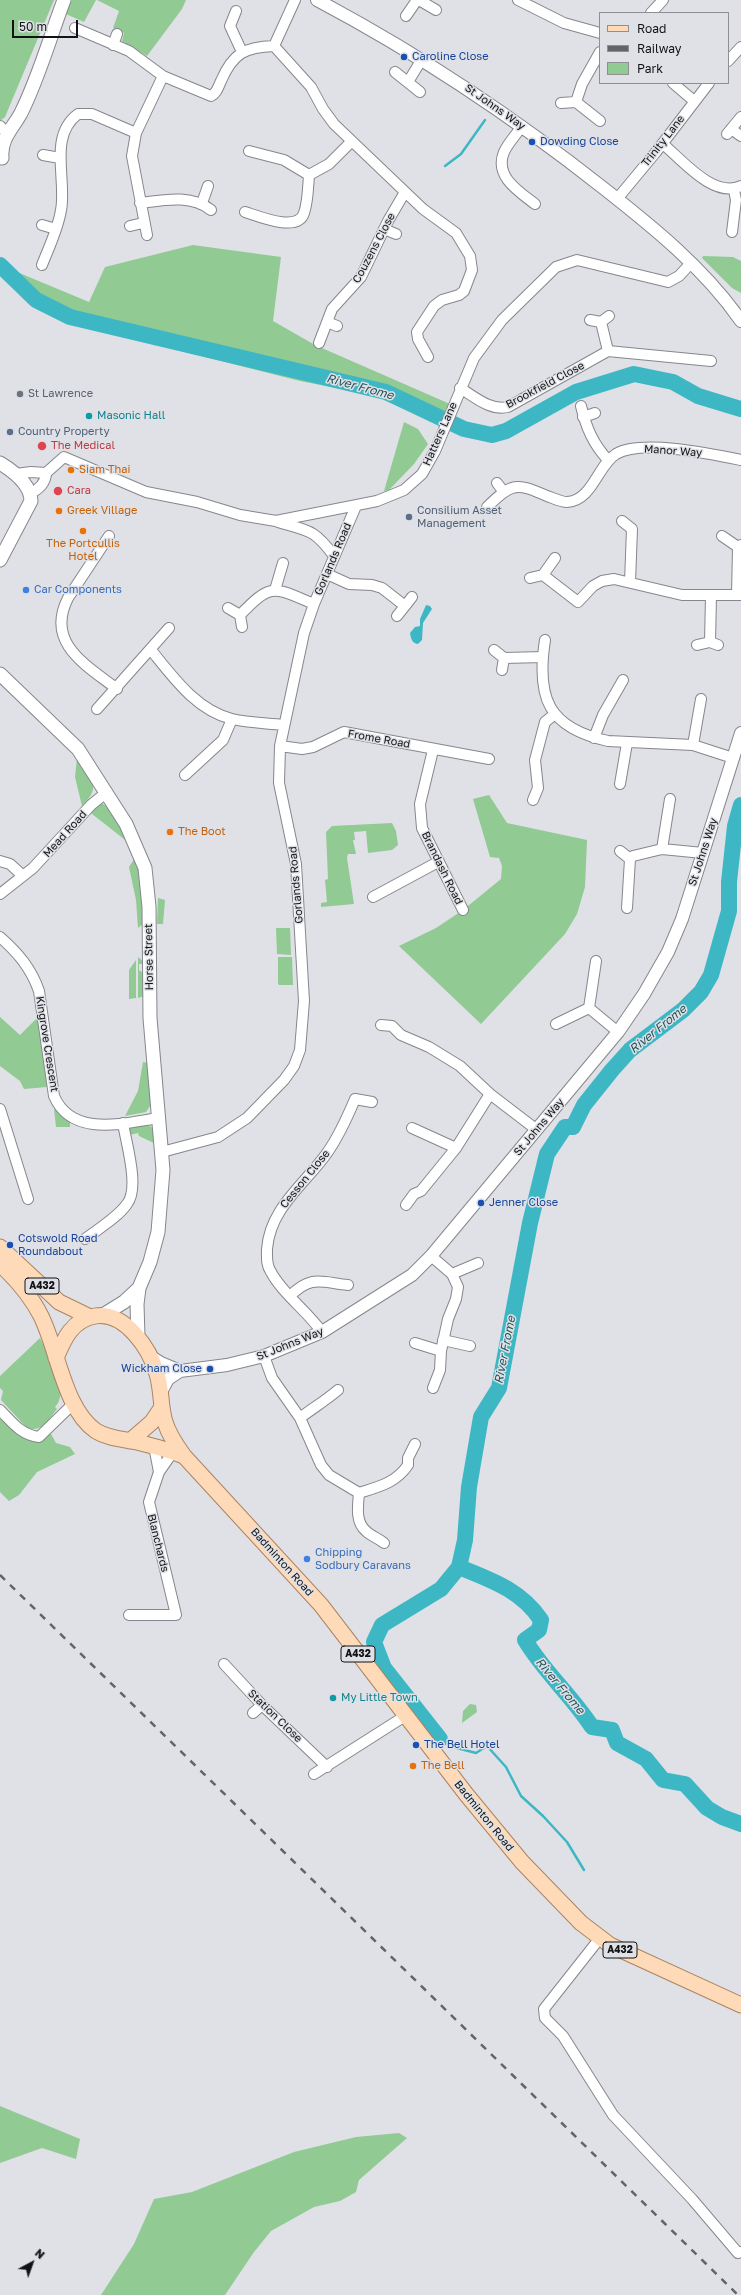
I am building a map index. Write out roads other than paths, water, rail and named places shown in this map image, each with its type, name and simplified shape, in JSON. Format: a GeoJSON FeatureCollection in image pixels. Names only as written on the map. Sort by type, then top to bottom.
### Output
{"type":"FeatureCollection","features":[{"type":"Feature","properties":{"kind":"main road"},"geometry":{"type":"LineString","coordinates":[[1,160],[2,130],[20,113],[64,0]]}},
{"type":"Feature","properties":{"kind":"main road"},"geometry":{"type":"LineString","coordinates":[[0,463],[16,474],[30,493],[30,505],[0,560]]}},
{"type":"Feature","properties":{"kind":"main road","name":"Horse Street"},"geometry":{"type":"LineString","coordinates":[[0,674],[74,744],[107,792],[135,842],[145,868],[149,907],[150,1018],[162,1152],[158,1232],[150,1262],[139,1288],[136,1315],[138,1337]]}},
{"type":"Feature","properties":{"kind":"main road","name":"A432"},"geometry":{"type":"LineString","coordinates":[[0,1247],[59,1302],[96,1316],[117,1320],[138,1337],[157,1372],[162,1407]]}},
{"type":"Feature","properties":{"kind":"main road","name":"A432"},"geometry":{"type":"LineString","coordinates":[[0,1264],[31,1298],[42,1318],[74,1403],[84,1420],[96,1430],[108,1437],[130,1441]]}},
{"type":"Feature","properties":{"kind":"main road","name":"Horse Street"},"geometry":{"type":"LineString","coordinates":[[96,1316],[124,1302],[139,1288]]}},
{"type":"Feature","properties":{"kind":"main road"},"geometry":{"type":"LineString","coordinates":[[56,1358],[70,1330],[80,1321],[96,1316]]}},
{"type":"Feature","properties":{"kind":"main road"},"geometry":{"type":"LineString","coordinates":[[130,1441],[152,1422],[162,1407]]}},
{"type":"Feature","properties":{"kind":"main road","name":"Badminton Road"},"geometry":{"type":"LineString","coordinates":[[162,1407],[164,1421],[177,1450],[321,1605],[405,1716],[522,1862],[581,1923],[600,1938],[644,1961],[741,2005]]}},
{"type":"Feature","properties":{"kind":"main road","name":"Badminton Road"},"geometry":{"type":"LineString","coordinates":[[130,1441],[177,1450]]}},
{"type":"Feature","properties":{"kind":"street"},"geometry":{"type":"LineString","coordinates":[[274,46],[294,0]]}},
{"type":"Feature","properties":{"kind":"street","name":"St Johns Way"},"geometry":{"type":"LineString","coordinates":[[317,0],[422,59],[522,126],[617,199],[691,263],[712,284],[741,321]]}},
{"type":"Feature","properties":{"kind":"street"},"geometry":{"type":"LineString","coordinates":[[406,16],[418,0],[436,10]]}},
{"type":"Feature","properties":{"kind":"street"},"geometry":{"type":"LineString","coordinates":[[518,0],[564,23],[599,33]]}},
{"type":"Feature","properties":{"kind":"street"},"geometry":{"type":"LineString","coordinates":[[652,12],[663,0]]}},
{"type":"Feature","properties":{"kind":"street"},"geometry":{"type":"LineString","coordinates":[[236,11],[230,26],[242,52]]}},
{"type":"Feature","properties":{"kind":"street"},"geometry":{"type":"LineString","coordinates":[[75,28],[130,51],[163,76],[211,96],[216,91],[227,67],[242,52],[262,46],[274,46],[311,87],[322,109],[351,142],[423,209],[456,233],[470,256],[472,270],[464,291],[459,295],[442,300],[434,306],[417,332],[418,339],[428,358]]}},
{"type":"Feature","properties":{"kind":"street"},"geometry":{"type":"LineString","coordinates":[[113,45],[117,34]]}},
{"type":"Feature","properties":{"kind":"street"},"geometry":{"type":"LineString","coordinates":[[729,61],[741,47]]}},
{"type":"Feature","properties":{"kind":"street"},"geometry":{"type":"LineString","coordinates":[[576,102],[582,84],[599,54]]}},
{"type":"Feature","properties":{"kind":"street"},"geometry":{"type":"LineString","coordinates":[[408,82],[422,59]]}},
{"type":"Feature","properties":{"kind":"street"},"geometry":{"type":"LineString","coordinates":[[395,72],[420,92]]}},
{"type":"Feature","properties":{"kind":"street"},"geometry":{"type":"LineString","coordinates":[[147,235],[143,223],[132,156],[136,133],[163,76]]}},
{"type":"Feature","properties":{"kind":"street"},"geometry":{"type":"LineString","coordinates":[[674,84],[694,101]]}},
{"type":"Feature","properties":{"kind":"street","name":"Trinity Lane"},"geometry":{"type":"LineString","coordinates":[[617,199],[708,84]]}},
{"type":"Feature","properties":{"kind":"street"},"geometry":{"type":"LineString","coordinates":[[561,103],[576,102],[600,120]]}},
{"type":"Feature","properties":{"kind":"street"},"geometry":{"type":"LineString","coordinates":[[42,265],[56,229],[61,211],[63,195],[60,158],[70,122],[78,114],[92,114],[136,133]]}},
{"type":"Feature","properties":{"kind":"street"},"geometry":{"type":"LineString","coordinates":[[741,117],[729,132],[741,136]]}},
{"type":"Feature","properties":{"kind":"street"},"geometry":{"type":"LineString","coordinates":[[522,126],[504,151],[502,166],[507,180],[535,204]]}},
{"type":"Feature","properties":{"kind":"street"},"geometry":{"type":"LineString","coordinates":[[309,175],[330,164],[351,142]]}},
{"type":"Feature","properties":{"kind":"street"},"geometry":{"type":"LineString","coordinates":[[662,144],[707,182],[717,188],[738,188],[736,226]]}},
{"type":"Feature","properties":{"kind":"street"},"geometry":{"type":"LineString","coordinates":[[249,152],[284,160],[309,175]]}},
{"type":"Feature","properties":{"kind":"street"},"geometry":{"type":"LineString","coordinates":[[43,155],[60,158]]}},
{"type":"Feature","properties":{"kind":"street"},"geometry":{"type":"LineString","coordinates":[[244,212],[290,224],[299,220],[304,214],[309,175]]}},
{"type":"Feature","properties":{"kind":"street"},"geometry":{"type":"LineString","coordinates":[[202,203],[208,186]]}},
{"type":"Feature","properties":{"kind":"street","name":"Couzens Close"},"geometry":{"type":"LineString","coordinates":[[319,343],[327,322],[338,301],[361,277],[384,229],[405,192]]}},
{"type":"Feature","properties":{"kind":"street"},"geometry":{"type":"LineString","coordinates":[[140,203],[173,199],[202,203],[211,210]]}},
{"type":"Feature","properties":{"kind":"street"},"geometry":{"type":"LineString","coordinates":[[130,226],[143,223]]}},
{"type":"Feature","properties":{"kind":"street"},"geometry":{"type":"LineString","coordinates":[[42,225],[56,229]]}},
{"type":"Feature","properties":{"kind":"street"},"geometry":{"type":"LineString","coordinates":[[384,229],[396,234]]}},
{"type":"Feature","properties":{"kind":"street","name":"Hatters Lane"},"geometry":{"type":"LineString","coordinates":[[46,473],[62,458],[146,492],[197,502],[240,515],[276,521],[377,501],[404,490],[422,474],[435,451],[449,414],[474,358],[502,320],[556,267],[577,260],[668,282],[679,276],[691,263]]}},
{"type":"Feature","properties":{"kind":"street"},"geometry":{"type":"LineString","coordinates":[[600,319],[608,351],[711,361]]}},
{"type":"Feature","properties":{"kind":"street"},"geometry":{"type":"LineString","coordinates":[[327,322],[338,326]]}},
{"type":"Feature","properties":{"kind":"street","name":"Brookfield Close"},"geometry":{"type":"LineString","coordinates":[[460,388],[488,405],[498,409],[508,407],[608,351]]}},
{"type":"Feature","properties":{"kind":"street"},"geometry":{"type":"LineString","coordinates":[[581,406],[583,417],[592,439],[608,460]]}},
{"type":"Feature","properties":{"kind":"street"},"geometry":{"type":"LineString","coordinates":[[583,417],[596,413]]}},
{"type":"Feature","properties":{"kind":"street","name":"Manor Way"},"geometry":{"type":"LineString","coordinates":[[487,507],[500,487],[525,486],[553,499],[568,502],[590,488],[608,460],[617,453],[631,448],[693,451],[741,460]]}},
{"type":"Feature","properties":{"kind":"street"},"geometry":{"type":"LineString","coordinates":[[16,474],[31,472],[46,473],[46,478],[40,487],[30,493]]}},
{"type":"Feature","properties":{"kind":"street","name":"Gorlands Road"},"geometry":{"type":"LineString","coordinates":[[162,1152],[218,1137],[246,1118],[284,1080],[294,1066],[300,1050],[304,1001],[296,864],[279,783],[280,746],[296,663],[314,604],[356,506]]}},
{"type":"Feature","properties":{"kind":"street"},"geometry":{"type":"LineString","coordinates":[[276,521],[312,532],[321,538],[334,556]]}},
{"type":"Feature","properties":{"kind":"street"},"geometry":{"type":"LineString","coordinates":[[622,521],[632,530],[630,582]]}},
{"type":"Feature","properties":{"kind":"street"},"geometry":{"type":"LineString","coordinates":[[109,536],[68,598],[64,606],[60,624],[66,643],[76,658],[116,689]]}},
{"type":"Feature","properties":{"kind":"street"},"geometry":{"type":"LineString","coordinates":[[543,575],[578,602],[593,586],[602,581],[614,579],[682,596],[739,595],[739,546],[722,536]]}},
{"type":"Feature","properties":{"kind":"street"},"geometry":{"type":"LineString","coordinates":[[530,578],[543,575],[555,558]]}},
{"type":"Feature","properties":{"kind":"street"},"geometry":{"type":"LineString","coordinates":[[275,590],[283,563]]}},
{"type":"Feature","properties":{"kind":"street"},"geometry":{"type":"LineString","coordinates":[[327,574],[349,584],[372,585],[382,588],[405,606]]}},
{"type":"Feature","properties":{"kind":"street"},"geometry":{"type":"LineString","coordinates":[[240,615],[260,595],[275,590],[314,604]]}},
{"type":"Feature","properties":{"kind":"street"},"geometry":{"type":"LineString","coordinates":[[697,645],[714,643],[711,596]]}},
{"type":"Feature","properties":{"kind":"street"},"geometry":{"type":"LineString","coordinates":[[397,616],[412,597]]}},
{"type":"Feature","properties":{"kind":"street"},"geometry":{"type":"LineString","coordinates":[[228,608],[240,615]]}},
{"type":"Feature","properties":{"kind":"street"},"geometry":{"type":"LineString","coordinates":[[240,615],[242,627]]}},
{"type":"Feature","properties":{"kind":"street"},"geometry":{"type":"LineString","coordinates":[[97,709],[170,628]]}},
{"type":"Feature","properties":{"kind":"street"},"geometry":{"type":"LineString","coordinates":[[545,640],[542,684],[545,696],[555,714],[571,728],[594,738],[627,743],[668,743],[693,745],[733,758]]}},
{"type":"Feature","properties":{"kind":"street"},"geometry":{"type":"LineString","coordinates":[[151,650],[191,696],[213,711],[232,719],[284,725]]}},
{"type":"Feature","properties":{"kind":"street"},"geometry":{"type":"LineString","coordinates":[[494,650],[504,658],[543,657]]}},
{"type":"Feature","properties":{"kind":"street"},"geometry":{"type":"LineString","coordinates":[[502,670],[504,658]]}},
{"type":"Feature","properties":{"kind":"street"},"geometry":{"type":"LineString","coordinates":[[594,738],[603,715],[623,680]]}},
{"type":"Feature","properties":{"kind":"street"},"geometry":{"type":"LineString","coordinates":[[693,745],[701,699]]}},
{"type":"Feature","properties":{"kind":"street"},"geometry":{"type":"LineString","coordinates":[[533,800],[538,788],[535,760],[545,722],[555,714]]}},
{"type":"Feature","properties":{"kind":"street"},"geometry":{"type":"LineString","coordinates":[[185,775],[223,740],[232,719]]}},
{"type":"Feature","properties":{"kind":"street","name":"Frome Road"},"geometry":{"type":"LineString","coordinates":[[280,746],[302,750],[313,747],[344,732],[433,750],[489,758]]}},
{"type":"Feature","properties":{"kind":"street","name":"St Johns Way"},"geometry":{"type":"LineString","coordinates":[[148,1355],[161,1363],[180,1371],[227,1366],[264,1356],[322,1332],[412,1275],[431,1256],[618,1032],[644,994],[668,952],[682,919],[741,733]]}},
{"type":"Feature","properties":{"kind":"street"},"geometry":{"type":"LineString","coordinates":[[620,784],[627,743]]}},
{"type":"Feature","properties":{"kind":"street","name":"Brandash Road"},"geometry":{"type":"LineString","coordinates":[[433,750],[425,778],[420,804],[422,828],[463,910]]}},
{"type":"Feature","properties":{"kind":"street","name":"Mead Road"},"geometry":{"type":"LineString","coordinates":[[0,894],[45,855],[91,805],[107,792]]}},
{"type":"Feature","properties":{"kind":"street"},"geometry":{"type":"LineString","coordinates":[[662,849],[670,799]]}},
{"type":"Feature","properties":{"kind":"street"},"geometry":{"type":"LineString","coordinates":[[630,858],[636,855],[662,849],[703,853]]}},
{"type":"Feature","properties":{"kind":"street"},"geometry":{"type":"LineString","coordinates":[[620,851],[630,858]]}},
{"type":"Feature","properties":{"kind":"street"},"geometry":{"type":"LineString","coordinates":[[627,908],[630,858]]}},
{"type":"Feature","properties":{"kind":"street"},"geometry":{"type":"LineString","coordinates":[[0,861],[10,864],[22,875]]}},
{"type":"Feature","properties":{"kind":"street"},"geometry":{"type":"LineString","coordinates":[[373,897],[438,862]]}},
{"type":"Feature","properties":{"kind":"street","name":"Kingrove Crescent"},"geometry":{"type":"LineString","coordinates":[[0,937],[24,960],[37,985],[54,1096],[57,1104],[83,1124],[123,1123],[159,1118]]}},
{"type":"Feature","properties":{"kind":"street"},"geometry":{"type":"LineString","coordinates":[[589,1008],[596,961]]}},
{"type":"Feature","properties":{"kind":"street"},"geometry":{"type":"LineString","coordinates":[[589,1008],[618,1032]]}},
{"type":"Feature","properties":{"kind":"street"},"geometry":{"type":"LineString","coordinates":[[556,1024],[589,1008]]}},
{"type":"Feature","properties":{"kind":"street"},"geometry":{"type":"LineString","coordinates":[[381,1025],[392,1026],[401,1035],[445,1056],[464,1069],[490,1094],[537,1130]]}},
{"type":"Feature","properties":{"kind":"street"},"geometry":{"type":"LineString","coordinates":[[406,1204],[414,1194],[421,1191],[456,1148],[490,1094]]}},
{"type":"Feature","properties":{"kind":"street","name":"Cesson Close"},"geometry":{"type":"LineString","coordinates":[[322,1332],[310,1315],[276,1281],[267,1262],[270,1232],[284,1203],[331,1148],[355,1099],[372,1102]]}},
{"type":"Feature","properties":{"kind":"street"},"geometry":{"type":"LineString","coordinates":[[0,1109],[28,1200]]}},
{"type":"Feature","properties":{"kind":"street"},"geometry":{"type":"LineString","coordinates":[[85,1239],[96,1235],[127,1205],[132,1197],[132,1177],[123,1123]]}},
{"type":"Feature","properties":{"kind":"street"},"geometry":{"type":"LineString","coordinates":[[412,1128],[456,1148]]}},
{"type":"Feature","properties":{"kind":"street"},"geometry":{"type":"LineString","coordinates":[[431,1256],[452,1274],[458,1287],[458,1293],[443,1340],[440,1370],[432,1377],[433,1388]]}},
{"type":"Feature","properties":{"kind":"street"},"geometry":{"type":"LineString","coordinates":[[452,1274],[478,1263]]}},
{"type":"Feature","properties":{"kind":"street"},"geometry":{"type":"LineString","coordinates":[[290,1296],[301,1285],[310,1282],[348,1285]]}},
{"type":"Feature","properties":{"kind":"street"},"geometry":{"type":"LineString","coordinates":[[443,1340],[470,1346]]}},
{"type":"Feature","properties":{"kind":"street"},"geometry":{"type":"LineString","coordinates":[[415,1342],[441,1351]]}},
{"type":"Feature","properties":{"kind":"street"},"geometry":{"type":"LineString","coordinates":[[264,1356],[272,1378],[300,1418],[321,1465],[329,1475],[359,1492],[380,1487],[394,1480],[408,1465],[408,1458],[415,1444]]}},
{"type":"Feature","properties":{"kind":"street"},"geometry":{"type":"LineString","coordinates":[[161,1392],[168,1379],[180,1371]]}},
{"type":"Feature","properties":{"kind":"street"},"geometry":{"type":"LineString","coordinates":[[300,1418],[317,1404],[323,1403],[338,1390]]}},
{"type":"Feature","properties":{"kind":"street"},"geometry":{"type":"LineString","coordinates":[[0,1410],[20,1430],[30,1436],[39,1437],[74,1403]]}},
{"type":"Feature","properties":{"kind":"street","name":"Blanchards"},"geometry":{"type":"LineString","coordinates":[[154,1446],[159,1472]]}},
{"type":"Feature","properties":{"kind":"street","name":"Blanchards"},"geometry":{"type":"LineString","coordinates":[[129,1615],[176,1615],[149,1511],[149,1502],[159,1472],[177,1450]]}},
{"type":"Feature","properties":{"kind":"street"},"geometry":{"type":"LineString","coordinates":[[359,1492],[359,1520],[367,1533],[374,1534],[384,1543]]}},
{"type":"Feature","properties":{"kind":"street","name":"Station Close"},"geometry":{"type":"LineString","coordinates":[[224,1664],[262,1705],[328,1767]]}},
{"type":"Feature","properties":{"kind":"street"},"geometry":{"type":"LineString","coordinates":[[253,1713],[262,1705]]}},
{"type":"Feature","properties":{"kind":"street"},"geometry":{"type":"LineString","coordinates":[[314,1774],[328,1767],[405,1716]]}},
{"type":"Feature","properties":{"kind":"street"},"geometry":{"type":"LineString","coordinates":[[600,1938],[544,2009],[545,2018],[563,2036],[613,2115],[692,2199],[738,2253],[741,2252]]}},
{"type":"Feature","properties":{"kind":"water"},"geometry":{"type":"Polygon","coordinates":[[[426,605],[430,606],[432,609],[423,623],[422,640],[418,644],[414,643],[410,633],[415,627],[420,626],[420,619],[426,605]]]}},
{"type":"Feature","properties":{"kind":"waterway"},"geometry":{"type":"LineString","coordinates":[[445,166],[461,154],[485,120]]}},
{"type":"Feature","properties":{"kind":"waterway","name":"River Frome"},"geometry":{"type":"LineString","coordinates":[[0,265],[36,300],[70,317],[386,392],[464,429],[492,435],[506,431],[576,392],[634,374],[673,382],[698,396],[741,409]]}},
{"type":"Feature","properties":{"kind":"waterway","name":"River Frome"},"geometry":{"type":"LineString","coordinates":[[741,805],[735,826],[729,882],[729,911],[711,975],[701,992],[683,1010],[630,1050],[584,1105],[573,1127],[565,1127],[547,1154],[530,1223],[499,1388],[481,1417],[469,1487],[465,1540],[459,1567],[515,1593],[533,1610],[541,1620],[539,1630],[525,1640],[541,1663],[592,1727],[612,1730],[617,1743],[646,1759],[663,1780],[685,1784],[707,1808],[722,1817],[741,1824]]}},
{"type":"Feature","properties":{"kind":"waterway"},"geometry":{"type":"LineString","coordinates":[[440,1739],[384,1668],[374,1642],[382,1625],[441,1589],[459,1567]]}},
{"type":"Feature","properties":{"kind":"waterway"},"geometry":{"type":"LineString","coordinates":[[440,1739],[445,1744]]}},
{"type":"Feature","properties":{"kind":"waterway"},"geometry":{"type":"LineString","coordinates":[[453,1747],[476,1753],[487,1746],[506,1767],[521,1796],[543,1816],[567,1842],[584,1870]]}},
{"type":"Feature","properties":{"kind":"railway"},"geometry":{"type":"LineString","coordinates":[[0,1575],[738,2295]]}},
{"type":"Feature","properties":{"kind":"place","name":"Caroline Close"},"geometry":{"type":"Point","coordinates":[404,57]}},
{"type":"Feature","properties":{"kind":"place","name":"Dowding Close"},"geometry":{"type":"Point","coordinates":[532,142]}},
{"type":"Feature","properties":{"kind":"place","name":"St Lawrence"},"geometry":{"type":"Point","coordinates":[20,394]}},
{"type":"Feature","properties":{"kind":"place","name":"Masonic Hall"},"geometry":{"type":"Point","coordinates":[89,416]}},
{"type":"Feature","properties":{"kind":"place","name":"Country Property"},"geometry":{"type":"Point","coordinates":[10,432]}},
{"type":"Feature","properties":{"kind":"place","name":"The Medical"},"geometry":{"type":"Point","coordinates":[42,446]}},
{"type":"Feature","properties":{"kind":"place","name":"Siam Thai"},"geometry":{"type":"Point","coordinates":[71,470]}},
{"type":"Feature","properties":{"kind":"place","name":"Cara"},"geometry":{"type":"Point","coordinates":[58,491]}},
{"type":"Feature","properties":{"kind":"place","name":"Greek Village"},"geometry":{"type":"Point","coordinates":[59,511]}},
{"type":"Feature","properties":{"kind":"place","name":"Consilium Asset Management"},"geometry":{"type":"Point","coordinates":[409,517]}},
{"type":"Feature","properties":{"kind":"place","name":"The Portcullis Hotel"},"geometry":{"type":"Point","coordinates":[83,531]}},
{"type":"Feature","properties":{"kind":"place","name":"Car Components"},"geometry":{"type":"Point","coordinates":[26,590]}},
{"type":"Feature","properties":{"kind":"place","name":"The Boot"},"geometry":{"type":"Point","coordinates":[170,832]}},
{"type":"Feature","properties":{"kind":"place","name":"Jenner Close"},"geometry":{"type":"Point","coordinates":[481,1203]}},
{"type":"Feature","properties":{"kind":"place","name":"Cotswold Road Roundabout"},"geometry":{"type":"Point","coordinates":[10,1245]}},
{"type":"Feature","properties":{"kind":"place","name":"Wickham Close"},"geometry":{"type":"Point","coordinates":[210,1369]}},
{"type":"Feature","properties":{"kind":"place","name":"Chipping Sodbury Caravans"},"geometry":{"type":"Point","coordinates":[307,1559]}},
{"type":"Feature","properties":{"kind":"place","name":"My Little Town"},"geometry":{"type":"Point","coordinates":[333,1698]}},
{"type":"Feature","properties":{"kind":"place","name":"The Bell Hotel"},"geometry":{"type":"Point","coordinates":[416,1745]}},
{"type":"Feature","properties":{"kind":"place","name":"The Bell"},"geometry":{"type":"Point","coordinates":[413,1766]}}]}
